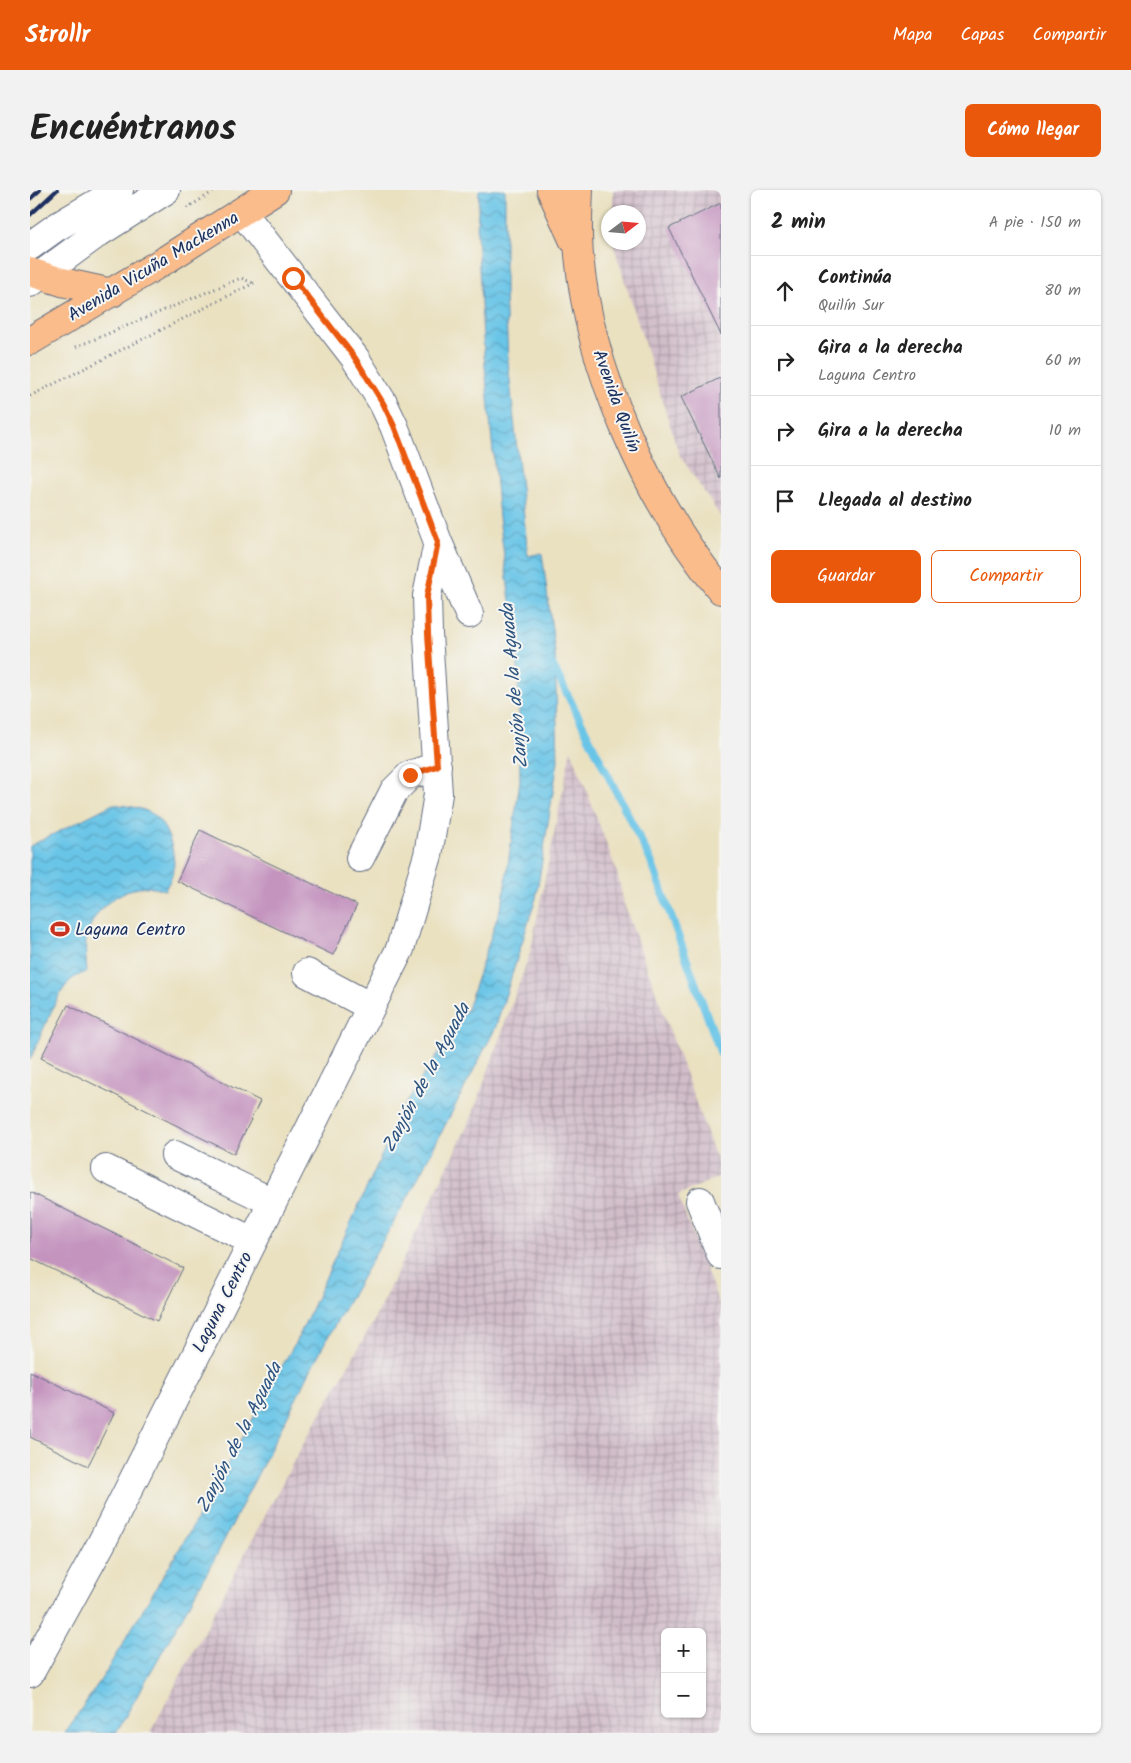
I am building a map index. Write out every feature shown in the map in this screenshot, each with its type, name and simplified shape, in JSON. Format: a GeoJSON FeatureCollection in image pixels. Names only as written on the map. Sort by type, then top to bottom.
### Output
{"type":"FeatureCollection","features":[{"type":"Feature","properties":{"kind":"main road","name":"Avenida Vicuña Mackenna"},"geometry":{"type":"LineString","coordinates":[[30,340],[112,293],[276,190]]}},
{"type":"Feature","properties":{"kind":"main road"},"geometry":{"type":"LineString","coordinates":[[551,190],[579,254]]}},
{"type":"Feature","properties":{"kind":"main road","name":"Avenida Quilín"},"geometry":{"type":"LineString","coordinates":[[579,190],[579,254],[590,324],[624,426],[641,465],[660,501],[704,570],[721,590]]}},
{"type":"Feature","properties":{"kind":"main road"},"geometry":{"type":"LineString","coordinates":[[34,276],[112,293]]}},
{"type":"Feature","properties":{"kind":"street"},"geometry":{"type":"LineString","coordinates":[[30,246],[55,228],[119,190]]}},
{"type":"Feature","properties":{"kind":"street"},"geometry":{"type":"LineString","coordinates":[[34,276],[98,232],[166,190]]}},
{"type":"Feature","properties":{"kind":"street"},"geometry":{"type":"LineString","coordinates":[[242,212],[339,336],[370,381],[394,426],[438,542],[469,614]]}},
{"type":"Feature","properties":{"kind":"street","name":"Laguna Centro"},"geometry":{"type":"LineString","coordinates":[[30,1673],[101,1544],[400,949],[428,855],[438,794],[427,596],[438,542]]}},
{"type":"Feature","properties":{"kind":"street"},"geometry":{"type":"LineString","coordinates":[[360,858],[394,791],[410,775],[437,766]]}},
{"type":"Feature","properties":{"kind":"street"},"geometry":{"type":"LineString","coordinates":[[307,973],[371,1007]]}},
{"type":"Feature","properties":{"kind":"street"},"geometry":{"type":"LineString","coordinates":[[175,1155],[272,1202]]}},
{"type":"Feature","properties":{"kind":"street"},"geometry":{"type":"LineString","coordinates":[[106,1169],[252,1242]]}},
{"type":"Feature","properties":{"kind":"street"},"geometry":{"type":"LineString","coordinates":[[700,1201],[721,1255]]}},
{"type":"Feature","properties":{"kind":"path"},"geometry":{"type":"LineString","coordinates":[[30,396],[254,283],[241,278],[75,348]]}},
{"type":"Feature","properties":{"kind":"shaded area"},"geometry":{"type":"Polygon","coordinates":[[[613,190],[721,190],[721,517],[679,454],[615,250],[646,250],[646,205],[613,205],[613,190]]]}},
{"type":"Feature","properties":{"kind":"shaded area"},"geometry":{"type":"Polygon","coordinates":[[[571,749],[617,872],[624,904],[721,1172],[721,1176],[678,1195],[721,1309],[721,1733],[150,1733],[297,1455],[372,1324],[472,1116],[530,953],[571,749]]]}},
{"type":"Feature","properties":{"kind":"water","name":"Zanjón de la Aguada"},"geometry":{"type":"Polygon","coordinates":[[[479,190],[505,190],[505,291],[508,361],[528,556],[542,553],[555,653],[558,761],[536,898],[495,1029],[409,1195],[324,1344],[211,1566],[116,1733],[65,1733],[102,1678],[190,1531],[299,1336],[405,1104],[467,1009],[503,900],[520,780],[518,662],[499,517],[484,355],[477,233],[479,190]]]}},
{"type":"Feature","properties":{"kind":"water","name":"Laguna Centro"},"geometry":{"type":"Polygon","coordinates":[[[113,804],[142,809],[151,813],[162,824],[174,857],[171,879],[165,890],[145,887],[122,893],[113,898],[98,913],[88,931],[86,941],[87,972],[80,974],[70,981],[59,996],[30,1060],[30,846],[113,804]]]}},
{"type":"Feature","properties":{"kind":"building"},"geometry":{"type":"Polygon","coordinates":[[[721,203],[721,335],[669,228],[721,203]]]}},
{"type":"Feature","properties":{"kind":"building"},"geometry":{"type":"Polygon","coordinates":[[[720,378],[721,381],[721,479],[681,397],[720,378]]]}},
{"type":"Feature","properties":{"kind":"building"},"geometry":{"type":"Polygon","coordinates":[[[200,830],[357,905],[333,955],[177,881],[200,830]]]}},
{"type":"Feature","properties":{"kind":"building"},"geometry":{"type":"Polygon","coordinates":[[[68,1005],[260,1101],[234,1154],[41,1058],[68,1005]]]}},
{"type":"Feature","properties":{"kind":"building"},"geometry":{"type":"Polygon","coordinates":[[[30,1192],[183,1268],[157,1321],[30,1258],[30,1192]]]}},
{"type":"Feature","properties":{"kind":"building"},"geometry":{"type":"Polygon","coordinates":[[[30,1371],[114,1413],[88,1466],[30,1437],[30,1371]]]}},
{"type":"Feature","properties":{"kind":"waterway"},"geometry":{"type":"LineString","coordinates":[[551,662],[651,861],[721,1054]]}},
{"type":"Feature","properties":{"kind":"railway"},"geometry":{"type":"LineString","coordinates":[[30,199],[40,190]]}},
{"type":"Feature","properties":{"kind":"railway"},"geometry":{"type":"LineString","coordinates":[[30,215],[57,190]]}},
{"type":"Feature","properties":{"kind":"place","name":"Laguna Centro"},"geometry":{"type":"Point","coordinates":[60,929]}},
{"type":"Feature","properties":{"kind":"route"},"geometry":{"type":"LineString","coordinates":[[293,278],[355,358],[383,403],[394,426],[438,542],[427,596],[437,766],[410,775]]}}]}
